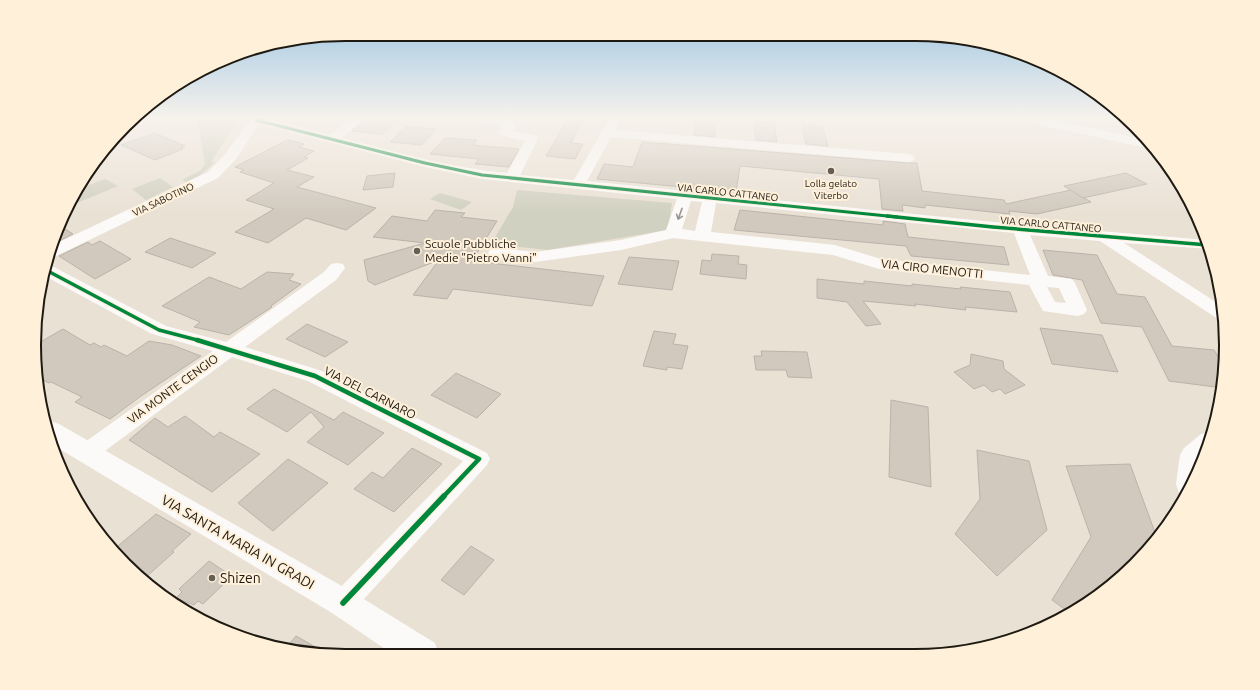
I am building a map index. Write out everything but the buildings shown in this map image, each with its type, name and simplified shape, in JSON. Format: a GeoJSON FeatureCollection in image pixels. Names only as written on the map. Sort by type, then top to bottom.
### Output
{"type":"FeatureCollection","features":[{"type":"Feature","properties":{"kind":"main road","name":"VIA SANTA MARIA IN GRADI"},"geometry":{"type":"LineString","coordinates":[[54,433],[343,603],[414,649]]}},
{"type":"Feature","properties":{"kind":"main road"},"geometry":{"type":"LineString","coordinates":[[1190,473],[1193,455],[1201,449]]}},
{"type":"Feature","properties":{"kind":"street","name":"VIA SABOTINO"},"geometry":{"type":"LineString","coordinates":[[56,250],[213,175],[222,167],[235,149]]}},
{"type":"Feature","properties":{"kind":"street","name":"VIA CARLO CATTANEO"},"geometry":{"type":"LineString","coordinates":[[376,149],[455,170],[510,178],[1020,229],[1202,245]]}},
{"type":"Feature","properties":{"kind":"street"},"geometry":{"type":"LineString","coordinates":[[510,178],[527,149]]}},
{"type":"Feature","properties":{"kind":"street"},"geometry":{"type":"LineString","coordinates":[[578,185],[598,149]]}},
{"type":"Feature","properties":{"kind":"street"},"geometry":{"type":"LineString","coordinates":[[802,149],[908,158]]}},
{"type":"Feature","properties":{"kind":"street"},"geometry":{"type":"LineString","coordinates":[[673,234],[686,195]]}},
{"type":"Feature","properties":{"kind":"street"},"geometry":{"type":"LineString","coordinates":[[702,236],[710,198]]}},
{"type":"Feature","properties":{"kind":"street","name":"VIA CIRO MENOTTI"},"geometry":{"type":"LineString","coordinates":[[496,253],[535,257],[621,245],[673,234],[835,250],[879,264],[1039,281],[1020,229]]}},
{"type":"Feature","properties":{"kind":"street"},"geometry":{"type":"LineString","coordinates":[[1105,237],[1217,310]]}},
{"type":"Feature","properties":{"kind":"street","name":"VIA MONTE CENGIO"},"geometry":{"type":"LineString","coordinates":[[86,453],[228,348],[330,276],[337,268]]}},
{"type":"Feature","properties":{"kind":"street","name":"VIA DEL CARNARO"},"geometry":{"type":"LineString","coordinates":[[50,272],[159,330],[228,348],[315,376],[479,459],[343,603]]}},
{"type":"Feature","properties":{"kind":"green space"},"geometry":{"type":"Polygon","coordinates":[[[202,149],[219,149],[211,162],[215,162],[199,176],[186,182],[182,180],[201,170],[205,164],[202,149]]]}},
{"type":"Feature","properties":{"kind":"green space"},"geometry":{"type":"Polygon","coordinates":[[[160,178],[173,187],[146,200],[132,189],[160,178]]]}},
{"type":"Feature","properties":{"kind":"green space"},"geometry":{"type":"Polygon","coordinates":[[[105,179],[118,186],[76,203],[86,186],[105,179]]]}},
{"type":"Feature","properties":{"kind":"green space"},"geometry":{"type":"Polygon","coordinates":[[[517,190],[672,203],[668,230],[548,250],[491,244],[513,207],[517,190]]]}},
{"type":"Feature","properties":{"kind":"green space"},"geometry":{"type":"Polygon","coordinates":[[[440,193],[472,202],[461,210],[430,199],[440,193]]]}},
{"type":"Feature","properties":{"kind":"cycle path"},"geometry":{"type":"LineString","coordinates":[[371,149],[425,163],[482,175],[993,227],[1202,244]]}},
{"type":"Feature","properties":{"kind":"cycle path"},"geometry":{"type":"LineString","coordinates":[[50,272],[159,330],[228,349],[315,376],[479,459],[343,603]]}},
{"type":"Feature","properties":{"kind":"place","name":"Lolla gelato Viterbo"},"geometry":{"type":"Point","coordinates":[831,171]}},
{"type":"Feature","properties":{"kind":"place","name":"Scuole Pubbliche Medie \"Pietro Vanni\""},"geometry":{"type":"Point","coordinates":[417,251]}},
{"type":"Feature","properties":{"kind":"place","name":"Shizen"},"geometry":{"type":"Point","coordinates":[212,578]}}]}
